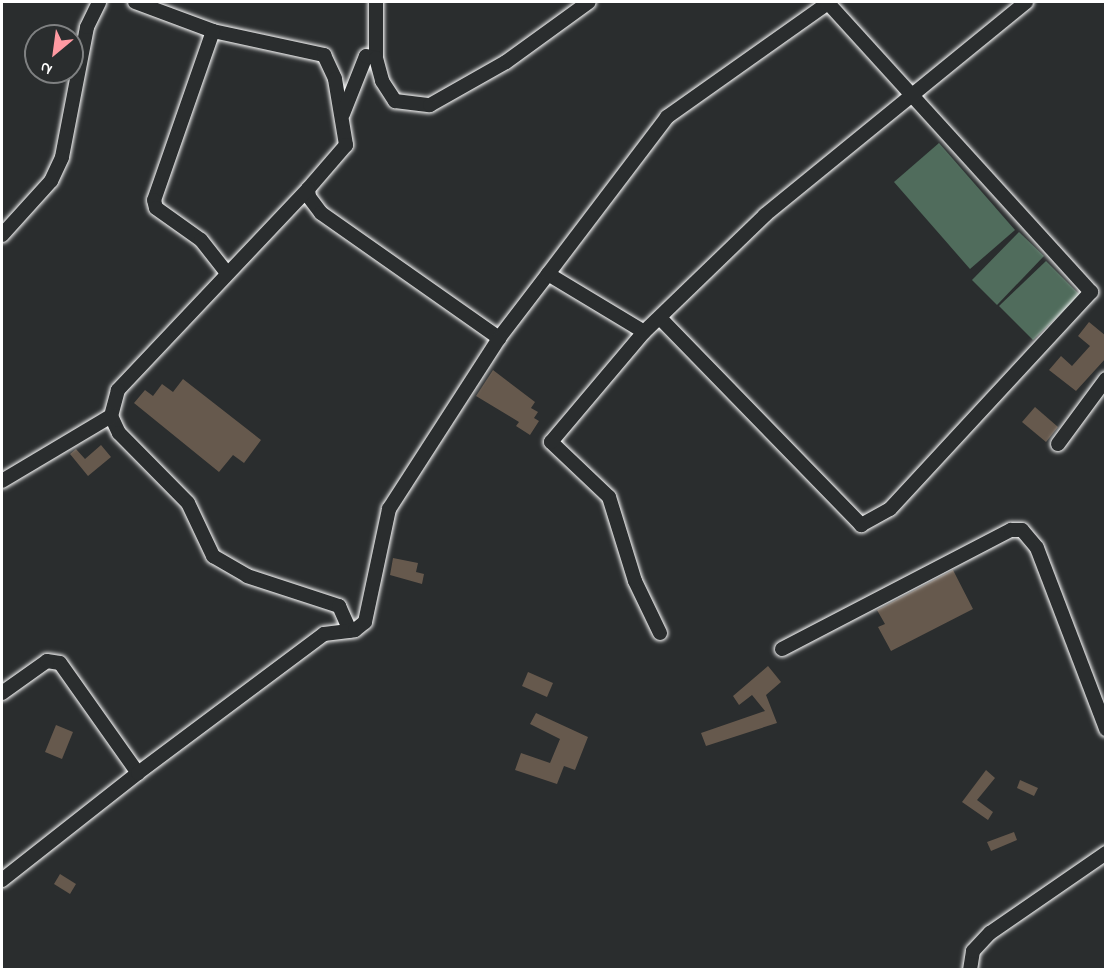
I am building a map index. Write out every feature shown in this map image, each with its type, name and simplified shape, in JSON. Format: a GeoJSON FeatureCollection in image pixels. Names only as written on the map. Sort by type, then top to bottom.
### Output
{"type":"FeatureCollection","features":[{"type":"Feature","properties":{"kind":"street"},"geometry":{"type":"LineString","coordinates":[[2,235],[51,181],[62,157],[87,27],[99,2]]}},
{"type":"Feature","properties":{"kind":"street"},"geometry":{"type":"LineString","coordinates":[[135,2],[213,31],[324,55],[343,114],[346,145],[308,189],[118,390],[111,416],[119,433],[188,502],[213,556],[247,576],[339,606],[350,631]]}},
{"type":"Feature","properties":{"kind":"street"},"geometry":{"type":"LineString","coordinates":[[376,2],[376,58],[384,88],[395,101],[430,105],[506,62],[589,2]]}},
{"type":"Feature","properties":{"kind":"street"},"geometry":{"type":"LineString","coordinates":[[2,880],[138,773],[324,634],[359,628],[369,614],[389,509],[499,338],[667,117],[827,2],[1091,292],[890,509],[861,525],[660,318]]}},
{"type":"Feature","properties":{"kind":"street"},"geometry":{"type":"LineString","coordinates":[[660,633],[635,580],[609,497],[551,442],[644,332],[773,207],[1026,2]]}},
{"type":"Feature","properties":{"kind":"street"},"geometry":{"type":"LineString","coordinates":[[213,31],[154,200],[156,208],[201,240],[227,273]]}},
{"type":"Feature","properties":{"kind":"street"},"geometry":{"type":"LineString","coordinates":[[343,114],[351,104],[361,63],[371,54],[376,58]]}},
{"type":"Feature","properties":{"kind":"street"},"geometry":{"type":"LineString","coordinates":[[308,189],[321,213],[499,338]]}},
{"type":"Feature","properties":{"kind":"street"},"geometry":{"type":"LineString","coordinates":[[548,274],[644,332]]}},
{"type":"Feature","properties":{"kind":"street"},"geometry":{"type":"LineString","coordinates":[[1058,444],[1106,380]]}},
{"type":"Feature","properties":{"kind":"street"},"geometry":{"type":"LineString","coordinates":[[2,481],[111,416]]}},
{"type":"Feature","properties":{"kind":"street"},"geometry":{"type":"LineString","coordinates":[[782,649],[1011,530],[1022,530],[1037,548],[1106,729]]}},
{"type":"Feature","properties":{"kind":"street"},"geometry":{"type":"LineString","coordinates":[[2,693],[47,661],[60,663],[138,773]]}},
{"type":"Feature","properties":{"kind":"street"},"geometry":{"type":"LineString","coordinates":[[970,969],[973,951],[990,933],[1106,852]]}},
{"type":"Feature","properties":{"kind":"green space"},"geometry":{"type":"Polygon","coordinates":[[[939,143],[1015,230],[970,269],[894,182],[939,143]]]}},
{"type":"Feature","properties":{"kind":"green space"},"geometry":{"type":"Polygon","coordinates":[[[1019,232],[1044,256],[997,305],[972,280],[1019,232]]]}},
{"type":"Feature","properties":{"kind":"green space"},"geometry":{"type":"Polygon","coordinates":[[[1046,261],[1080,295],[1033,340],[999,306],[1046,261]]]}},
{"type":"Feature","properties":{"kind":"building"},"geometry":{"type":"Polygon","coordinates":[[[1089,322],[1106,336],[1106,358],[1076,391],[1049,370],[1061,356],[1072,366],[1090,346],[1078,336],[1089,322]]]}},
{"type":"Feature","properties":{"kind":"building"},"geometry":{"type":"Polygon","coordinates":[[[493,370],[535,402],[531,408],[538,412],[534,418],[539,421],[530,435],[516,426],[519,422],[476,396],[493,370]]]}},
{"type":"Feature","properties":{"kind":"building"},"geometry":{"type":"Polygon","coordinates":[[[183,379],[261,440],[244,463],[233,455],[219,472],[134,403],[145,390],[153,396],[162,384],[173,392],[183,379]]]}},
{"type":"Feature","properties":{"kind":"building"},"geometry":{"type":"Polygon","coordinates":[[[1035,407],[1058,427],[1046,442],[1022,422],[1035,407]]]}},
{"type":"Feature","properties":{"kind":"building"},"geometry":{"type":"Polygon","coordinates":[[[101,445],[111,457],[88,476],[70,454],[76,449],[85,459],[101,445]]]}},
{"type":"Feature","properties":{"kind":"building"},"geometry":{"type":"Polygon","coordinates":[[[393,558],[418,563],[416,572],[424,574],[422,584],[390,575],[393,558]]]}},
{"type":"Feature","properties":{"kind":"building"},"geometry":{"type":"Polygon","coordinates":[[[953,570],[973,609],[891,651],[878,627],[885,624],[877,610],[953,570]]]}},
{"type":"Feature","properties":{"kind":"building"},"geometry":{"type":"Polygon","coordinates":[[[768,666],[781,682],[766,695],[777,723],[706,746],[701,733],[765,711],[752,695],[739,705],[733,696],[768,666]]]}},
{"type":"Feature","properties":{"kind":"building"},"geometry":{"type":"Polygon","coordinates":[[[528,672],[553,683],[547,697],[522,686],[528,672]]]}},
{"type":"Feature","properties":{"kind":"building"},"geometry":{"type":"Polygon","coordinates":[[[536,713],[588,737],[575,770],[564,766],[557,784],[515,770],[521,753],[550,763],[560,739],[530,724],[536,713]]]}},
{"type":"Feature","properties":{"kind":"building"},"geometry":{"type":"Polygon","coordinates":[[[56,725],[73,732],[62,759],[45,752],[56,725]]]}},
{"type":"Feature","properties":{"kind":"building"},"geometry":{"type":"Polygon","coordinates":[[[986,770],[995,778],[977,800],[993,812],[988,820],[962,802],[986,770]]]}},
{"type":"Feature","properties":{"kind":"building"},"geometry":{"type":"Polygon","coordinates":[[[1020,780],[1038,788],[1034,796],[1017,788],[1020,780]]]}},
{"type":"Feature","properties":{"kind":"building"},"geometry":{"type":"Polygon","coordinates":[[[1014,832],[1017,840],[991,851],[987,842],[1014,832]]]}},
{"type":"Feature","properties":{"kind":"building"},"geometry":{"type":"Polygon","coordinates":[[[60,874],[76,884],[70,894],[54,884],[60,874]]]}}]}
